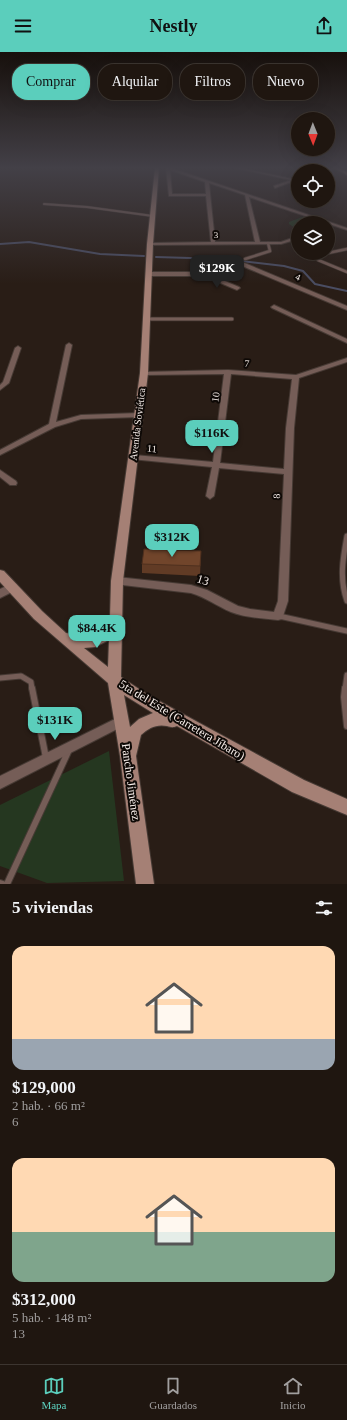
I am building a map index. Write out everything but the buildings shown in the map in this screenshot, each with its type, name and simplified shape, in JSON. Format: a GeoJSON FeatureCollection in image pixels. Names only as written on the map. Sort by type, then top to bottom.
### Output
{"type":"FeatureCollection","features":[{"type":"Feature","properties":{"kind":"street","name":"Avenida Soviética"},"geometry":{"type":"LineString","coordinates":[[114,680],[117,581],[144,373],[150,244],[154,207]]}},
{"type":"Feature","properties":{"kind":"street"},"geometry":{"type":"LineString","coordinates":[[209,207],[213,243]]}},
{"type":"Feature","properties":{"kind":"street"},"geometry":{"type":"LineString","coordinates":[[250,207],[258,243]]}},
{"type":"Feature","properties":{"kind":"street"},"geometry":{"type":"LineString","coordinates":[[282,207],[347,229]]}},
{"type":"Feature","properties":{"kind":"street"},"geometry":{"type":"LineString","coordinates":[[335,228],[347,226]]}},
{"type":"Feature","properties":{"kind":"street","name":"3"},"geometry":{"type":"LineString","coordinates":[[150,244],[268,244],[281,243],[291,239]]}},
{"type":"Feature","properties":{"kind":"street"},"geometry":{"type":"LineString","coordinates":[[149,274],[205,274],[243,261]]}},
{"type":"Feature","properties":{"kind":"street","name":"4"},"geometry":{"type":"LineString","coordinates":[[243,261],[347,308]]}},
{"type":"Feature","properties":{"kind":"street"},"geometry":{"type":"LineString","coordinates":[[205,274],[236,288]]}},
{"type":"Feature","properties":{"kind":"street"},"geometry":{"type":"LineString","coordinates":[[274,307],[347,341]]}},
{"type":"Feature","properties":{"kind":"street"},"geometry":{"type":"LineString","coordinates":[[52,425],[69,345]]}},
{"type":"Feature","properties":{"kind":"street"},"geometry":{"type":"LineString","coordinates":[[0,388],[6,383],[18,348]]}},
{"type":"Feature","properties":{"kind":"street","name":"7"},"geometry":{"type":"LineString","coordinates":[[144,373],[228,372],[296,377],[346,362]]}},
{"type":"Feature","properties":{"kind":"street","name":"10"},"geometry":{"type":"LineString","coordinates":[[210,496],[216,464],[228,372]]}},
{"type":"Feature","properties":{"kind":"street","name":"8"},"geometry":{"type":"LineString","coordinates":[[278,616],[283,601],[290,428],[296,377]]}},
{"type":"Feature","properties":{"kind":"street"},"geometry":{"type":"LineString","coordinates":[[0,453],[52,425],[81,417],[139,415]]}},
{"type":"Feature","properties":{"kind":"street","name":"11"},"geometry":{"type":"LineString","coordinates":[[134,457],[288,472]]}},
{"type":"Feature","properties":{"kind":"street"},"geometry":{"type":"LineString","coordinates":[[0,472],[13,483]]}},
{"type":"Feature","properties":{"kind":"street","name":"5ta del Este (Carretera Jíbaro)"},"geometry":{"type":"LineString","coordinates":[[0,574],[38,615],[62,637],[114,680],[143,700],[298,786],[347,806]]}},
{"type":"Feature","properties":{"kind":"street","name":"13"},"geometry":{"type":"LineString","coordinates":[[117,581],[191,589],[204,593],[235,609],[250,613],[278,616]]}},
{"type":"Feature","properties":{"kind":"street"},"geometry":{"type":"LineString","coordinates":[[0,594],[13,587]]}},
{"type":"Feature","properties":{"kind":"street"},"geometry":{"type":"LineString","coordinates":[[62,637],[87,643],[97,642],[104,638],[115,615]]}},
{"type":"Feature","properties":{"kind":"street","name":"Pancho Jiménez"},"geometry":{"type":"LineString","coordinates":[[114,680],[128,756],[146,884]]}},
{"type":"Feature","properties":{"kind":"street"},"geometry":{"type":"LineString","coordinates":[[128,756],[136,731],[150,720],[166,718],[197,731]]}},
{"type":"Feature","properties":{"kind":"street"},"geometry":{"type":"LineString","coordinates":[[0,783],[121,721]]}},
{"type":"Feature","properties":{"kind":"lane"},"geometry":{"type":"LineString","coordinates":[[85,207],[153,216]]}},
{"type":"Feature","properties":{"kind":"lane"},"geometry":{"type":"LineString","coordinates":[[243,261],[270,251],[268,244]]}},
{"type":"Feature","properties":{"kind":"lane"},"geometry":{"type":"LineString","coordinates":[[335,251],[347,249]]}},
{"type":"Feature","properties":{"kind":"lane"},"geometry":{"type":"LineString","coordinates":[[320,260],[347,272]]}},
{"type":"Feature","properties":{"kind":"lane"},"geometry":{"type":"LineString","coordinates":[[342,270],[347,268]]}},
{"type":"Feature","properties":{"kind":"lane"},"geometry":{"type":"LineString","coordinates":[[147,319],[232,319]]}},
{"type":"Feature","properties":{"kind":"lane"},"geometry":{"type":"LineString","coordinates":[[347,536],[341,587],[347,602]]}},
{"type":"Feature","properties":{"kind":"lane"},"geometry":{"type":"LineString","coordinates":[[278,616],[347,631]]}},
{"type":"Feature","properties":{"kind":"lane"},"geometry":{"type":"LineString","coordinates":[[347,675],[344,697],[347,726]]}},
{"type":"Feature","properties":{"kind":"lane"},"geometry":{"type":"LineString","coordinates":[[0,678],[22,676],[31,682],[47,758]]}},
{"type":"Feature","properties":{"kind":"lane"},"geometry":{"type":"LineString","coordinates":[[7,884],[69,748]]}},
{"type":"Feature","properties":{"kind":"green space"},"geometry":{"type":"Polygon","coordinates":[[[109,751],[124,881],[47,883],[0,866],[0,805],[109,751]]]}},
{"type":"Feature","properties":{"kind":"waterway"},"geometry":{"type":"LineString","coordinates":[[0,244],[29,242],[100,254],[144,256]]}},
{"type":"Feature","properties":{"kind":"waterway"},"geometry":{"type":"LineString","coordinates":[[156,257],[224,259],[284,266],[303,271],[315,284],[347,291]]}}]}
